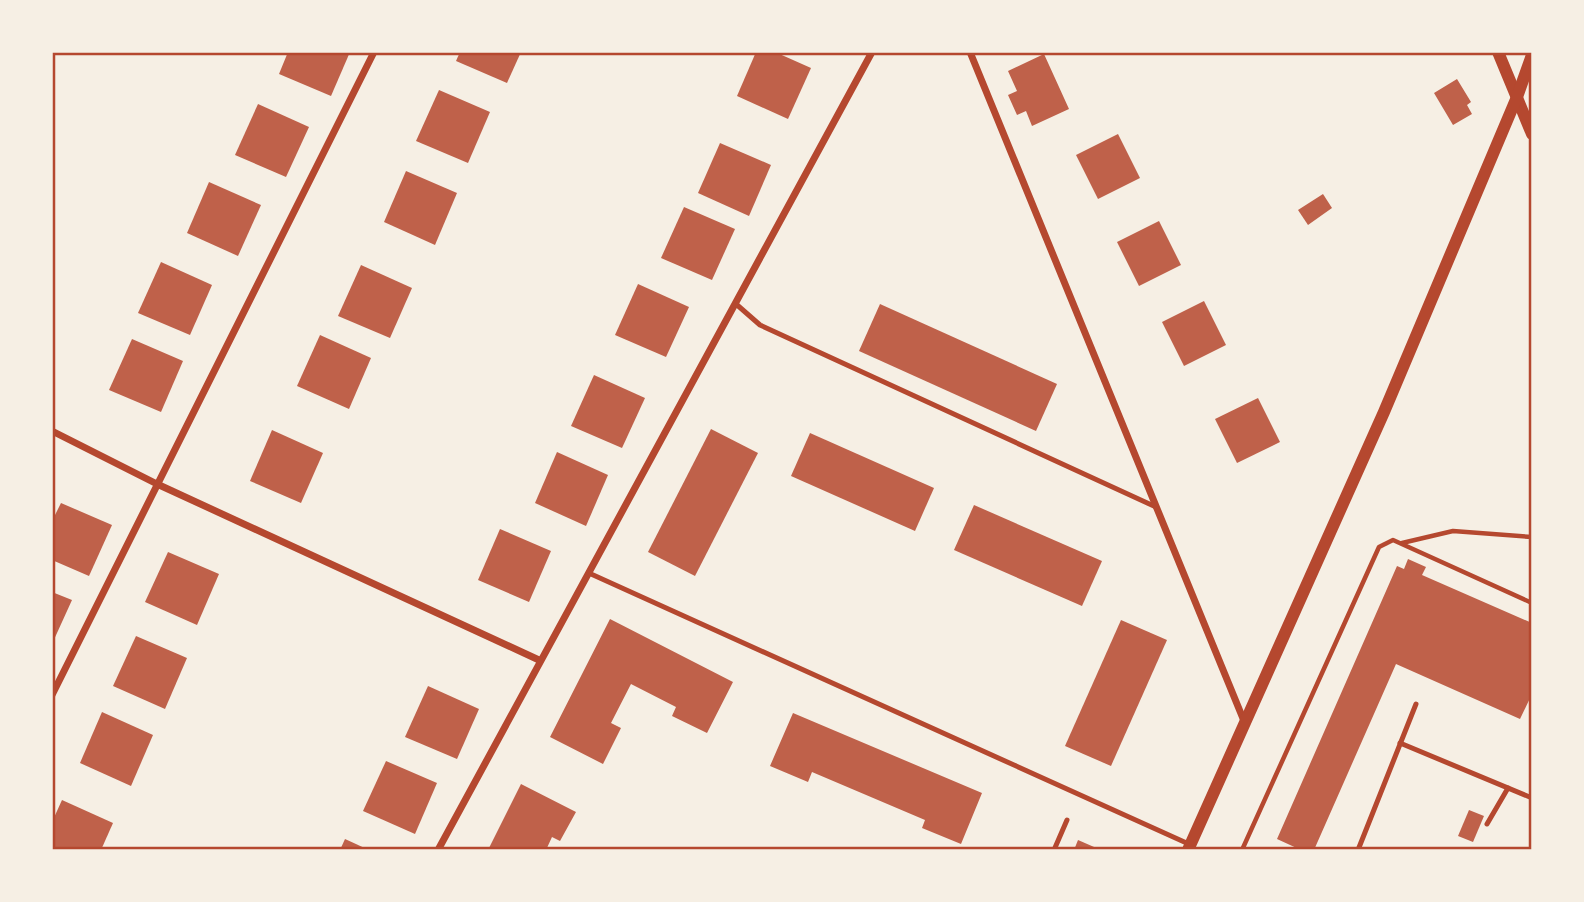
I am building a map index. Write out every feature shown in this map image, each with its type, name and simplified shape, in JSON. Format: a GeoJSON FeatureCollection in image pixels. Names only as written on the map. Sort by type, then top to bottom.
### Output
{"type":"FeatureCollection","features":[{"type":"Feature","properties":{"kind":"street"},"geometry":{"type":"LineString","coordinates":[[52,695],[374,52]]}},
{"type":"Feature","properties":{"kind":"street"},"geometry":{"type":"LineString","coordinates":[[438,849],[539,660],[591,574],[872,52]]}},
{"type":"Feature","properties":{"kind":"street"},"geometry":{"type":"LineString","coordinates":[[970,52],[1245,721]]}},
{"type":"Feature","properties":{"kind":"street"},"geometry":{"type":"LineString","coordinates":[[1498,52],[1529,119],[1531,134]]}},
{"type":"Feature","properties":{"kind":"street"},"geometry":{"type":"LineString","coordinates":[[1193,848],[1245,721],[1384,412],[1517,97],[1531,55]]}},
{"type":"Feature","properties":{"kind":"street"},"geometry":{"type":"LineString","coordinates":[[52,431],[157,484],[539,660]]}},
{"type":"Feature","properties":{"kind":"lane"},"geometry":{"type":"LineString","coordinates":[[736,303],[760,325],[1156,507]]}},
{"type":"Feature","properties":{"kind":"lane"},"geometry":{"type":"LineString","coordinates":[[591,574],[1193,848]]}},
{"type":"Feature","properties":{"kind":"lane"},"geometry":{"type":"LineString","coordinates":[[1357,849],[1416,704]]}},
{"type":"Feature","properties":{"kind":"lane"},"geometry":{"type":"LineString","coordinates":[[1400,743],[1531,796]]}},
{"type":"Feature","properties":{"kind":"lane"},"geometry":{"type":"LineString","coordinates":[[1487,824],[1508,788]]}},
{"type":"Feature","properties":{"kind":"lane"},"geometry":{"type":"LineString","coordinates":[[1054,849],[1067,820]]}},
{"type":"Feature","properties":{"kind":"path"},"geometry":{"type":"LineString","coordinates":[[1401,544],[1453,531],[1531,537]]}},
{"type":"Feature","properties":{"kind":"path"},"geometry":{"type":"LineString","coordinates":[[1242,849],[1379,547],[1393,540],[1531,603]]}},
{"type":"Feature","properties":{"kind":"building"},"geometry":{"type":"Polygon","coordinates":[[[288,52],[350,52],[331,96],[279,74],[288,52]]]}},
{"type":"Feature","properties":{"kind":"building"},"geometry":{"type":"Polygon","coordinates":[[[460,52],[521,52],[507,83],[456,61],[460,52]]]}},
{"type":"Feature","properties":{"kind":"building"},"geometry":{"type":"Polygon","coordinates":[[[756,52],[775,52],[811,68],[788,119],[737,96],[756,52]]]}},
{"type":"Feature","properties":{"kind":"building"},"geometry":{"type":"Polygon","coordinates":[[[1044,54],[1069,109],[1032,126],[1026,111],[1017,115],[1008,95],[1017,91],[1008,71],[1044,54]]]}},
{"type":"Feature","properties":{"kind":"building"},"geometry":{"type":"Polygon","coordinates":[[[1457,79],[1471,102],[1467,105],[1472,114],[1453,125],[1434,93],[1457,79]]]}},
{"type":"Feature","properties":{"kind":"building"},"geometry":{"type":"Polygon","coordinates":[[[439,90],[490,112],[468,163],[416,141],[439,90]]]}},
{"type":"Feature","properties":{"kind":"building"},"geometry":{"type":"Polygon","coordinates":[[[258,104],[309,127],[286,177],[235,155],[258,104]]]}},
{"type":"Feature","properties":{"kind":"building"},"geometry":{"type":"Polygon","coordinates":[[[1118,134],[1140,178],[1098,199],[1076,155],[1118,134]]]}},
{"type":"Feature","properties":{"kind":"building"},"geometry":{"type":"Polygon","coordinates":[[[720,143],[771,165],[749,216],[698,193],[720,143]]]}},
{"type":"Feature","properties":{"kind":"building"},"geometry":{"type":"Polygon","coordinates":[[[406,171],[457,193],[435,245],[384,222],[406,171]]]}},
{"type":"Feature","properties":{"kind":"building"},"geometry":{"type":"Polygon","coordinates":[[[209,182],[261,205],[238,256],[187,233],[209,182]]]}},
{"type":"Feature","properties":{"kind":"building"},"geometry":{"type":"Polygon","coordinates":[[[1323,194],[1332,208],[1308,225],[1298,210],[1323,194]]]}},
{"type":"Feature","properties":{"kind":"building"},"geometry":{"type":"Polygon","coordinates":[[[684,207],[735,229],[712,280],[661,258],[684,207]]]}},
{"type":"Feature","properties":{"kind":"building"},"geometry":{"type":"Polygon","coordinates":[[[1159,221],[1181,265],[1139,286],[1117,242],[1159,221]]]}},
{"type":"Feature","properties":{"kind":"building"},"geometry":{"type":"Polygon","coordinates":[[[161,262],[212,285],[190,335],[138,313],[161,262]]]}},
{"type":"Feature","properties":{"kind":"building"},"geometry":{"type":"Polygon","coordinates":[[[361,265],[412,288],[390,338],[338,316],[361,265]]]}},
{"type":"Feature","properties":{"kind":"building"},"geometry":{"type":"Polygon","coordinates":[[[638,284],[689,307],[666,357],[615,335],[638,284]]]}},
{"type":"Feature","properties":{"kind":"building"},"geometry":{"type":"Polygon","coordinates":[[[1204,301],[1226,345],[1184,366],[1162,322],[1204,301]]]}},
{"type":"Feature","properties":{"kind":"building"},"geometry":{"type":"Polygon","coordinates":[[[880,304],[1057,384],[1036,431],[859,351],[880,304]]]}},
{"type":"Feature","properties":{"kind":"building"},"geometry":{"type":"Polygon","coordinates":[[[320,335],[371,358],[349,409],[297,386],[320,335]]]}},
{"type":"Feature","properties":{"kind":"building"},"geometry":{"type":"Polygon","coordinates":[[[132,339],[183,361],[161,412],[109,390],[132,339]]]}},
{"type":"Feature","properties":{"kind":"building"},"geometry":{"type":"Polygon","coordinates":[[[594,375],[645,398],[622,448],[571,426],[594,375]]]}},
{"type":"Feature","properties":{"kind":"building"},"geometry":{"type":"Polygon","coordinates":[[[1258,398],[1280,442],[1237,463],[1215,419],[1258,398]]]}},
{"type":"Feature","properties":{"kind":"building"},"geometry":{"type":"Polygon","coordinates":[[[711,429],[758,453],[695,576],[648,552],[711,429]]]}},
{"type":"Feature","properties":{"kind":"building"},"geometry":{"type":"Polygon","coordinates":[[[272,430],[323,453],[301,503],[250,481],[272,430]]]}},
{"type":"Feature","properties":{"kind":"building"},"geometry":{"type":"Polygon","coordinates":[[[810,433],[934,488],[915,531],[791,476],[810,433]]]}},
{"type":"Feature","properties":{"kind":"building"},"geometry":{"type":"Polygon","coordinates":[[[557,452],[608,475],[586,526],[535,503],[557,452]]]}},
{"type":"Feature","properties":{"kind":"building"},"geometry":{"type":"Polygon","coordinates":[[[61,503],[112,525],[89,576],[52,560],[52,521],[61,503]]]}},
{"type":"Feature","properties":{"kind":"building"},"geometry":{"type":"Polygon","coordinates":[[[974,505],[1102,561],[1082,606],[954,550],[974,505]]]}},
{"type":"Feature","properties":{"kind":"building"},"geometry":{"type":"Polygon","coordinates":[[[500,529],[551,551],[529,602],[478,580],[500,529]]]}},
{"type":"Feature","properties":{"kind":"building"},"geometry":{"type":"Polygon","coordinates":[[[168,552],[219,574],[197,625],[145,602],[168,552]]]}},
{"type":"Feature","properties":{"kind":"building"},"geometry":{"type":"Polygon","coordinates":[[[1408,559],[1426,567],[1422,575],[1532,623],[1532,694],[1520,719],[1396,664],[1314,850],[1301,850],[1277,839],[1397,566],[1404,569],[1408,559]]]}},
{"type":"Feature","properties":{"kind":"building"},"geometry":{"type":"Polygon","coordinates":[[[52,592],[72,600],[52,644],[52,592]]]}},
{"type":"Feature","properties":{"kind":"building"},"geometry":{"type":"Polygon","coordinates":[[[610,619],[733,682],[707,733],[672,716],[676,707],[631,684],[611,723],[621,728],[603,764],[550,737],[610,619]]]}},
{"type":"Feature","properties":{"kind":"building"},"geometry":{"type":"Polygon","coordinates":[[[1121,620],[1167,640],[1111,766],[1065,746],[1121,620]]]}},
{"type":"Feature","properties":{"kind":"building"},"geometry":{"type":"Polygon","coordinates":[[[136,636],[187,658],[165,709],[113,686],[136,636]]]}},
{"type":"Feature","properties":{"kind":"building"},"geometry":{"type":"Polygon","coordinates":[[[428,686],[479,709],[457,759],[405,737],[428,686]]]}},
{"type":"Feature","properties":{"kind":"building"},"geometry":{"type":"Polygon","coordinates":[[[102,712],[153,735],[131,786],[80,763],[102,712]]]}},
{"type":"Feature","properties":{"kind":"building"},"geometry":{"type":"Polygon","coordinates":[[[793,713],[982,793],[961,844],[922,828],[925,820],[812,772],[808,782],[770,766],[793,713]]]}},
{"type":"Feature","properties":{"kind":"building"},"geometry":{"type":"Polygon","coordinates":[[[386,761],[437,783],[415,834],[363,811],[386,761]]]}},
{"type":"Feature","properties":{"kind":"building"},"geometry":{"type":"Polygon","coordinates":[[[521,784],[576,812],[560,841],[552,837],[546,850],[488,850],[521,784]]]}},
{"type":"Feature","properties":{"kind":"building"},"geometry":{"type":"Polygon","coordinates":[[[62,800],[113,823],[101,850],[52,850],[52,822],[62,800]]]}},
{"type":"Feature","properties":{"kind":"building"},"geometry":{"type":"Polygon","coordinates":[[[1469,810],[1484,816],[1473,842],[1458,836],[1469,810]]]}},
{"type":"Feature","properties":{"kind":"building"},"geometry":{"type":"Polygon","coordinates":[[[345,839],[369,850],[340,850],[345,839]]]}},
{"type":"Feature","properties":{"kind":"building"},"geometry":{"type":"Polygon","coordinates":[[[1078,840],[1101,850],[1074,850],[1078,840]]]}}]}
